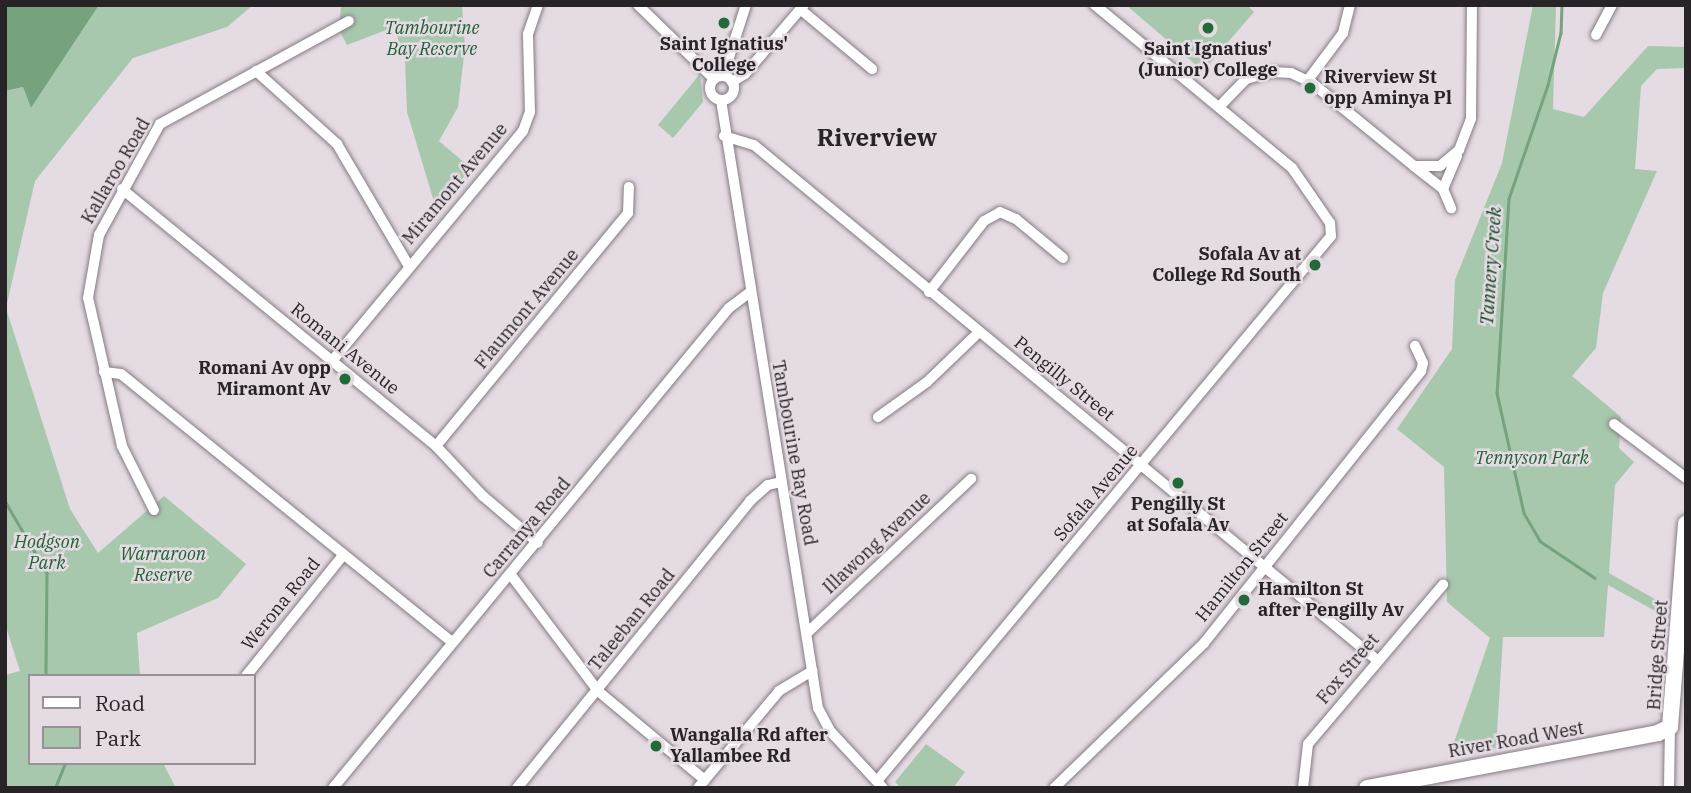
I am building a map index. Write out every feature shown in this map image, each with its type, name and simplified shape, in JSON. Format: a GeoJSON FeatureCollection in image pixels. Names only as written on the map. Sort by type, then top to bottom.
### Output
{"type":"FeatureCollection","features":[{"type":"Feature","properties":{"kind":"main road","name":"Bridge Street"},"geometry":{"type":"LineString","coordinates":[[1670,727],[1686,524]]}},
{"type":"Feature","properties":{"kind":"main road","name":"River Road West"},"geometry":{"type":"LineString","coordinates":[[1367,788],[1420,783],[1658,733],[1670,727]]}},
{"type":"Feature","properties":{"kind":"street","name":"Miramont Avenue"},"geometry":{"type":"LineString","coordinates":[[332,361],[527,122],[528,34],[538,5]]}},
{"type":"Feature","properties":{"kind":"street"},"geometry":{"type":"LineString","coordinates":[[638,5],[723,79],[733,93],[721,100]]}},
{"type":"Feature","properties":{"kind":"street"},"geometry":{"type":"LineString","coordinates":[[723,79],[746,5]]}},
{"type":"Feature","properties":{"kind":"street"},"geometry":{"type":"LineString","coordinates":[[1095,5],[1219,107],[1238,85],[1256,75],[1282,72],[1308,80],[1443,189],[1451,208]]}},
{"type":"Feature","properties":{"kind":"street"},"geometry":{"type":"LineString","coordinates":[[1308,80],[1343,33],[1350,5]]}},
{"type":"Feature","properties":{"kind":"street"},"geometry":{"type":"LineString","coordinates":[[1443,189],[1474,103],[1472,5]]}},
{"type":"Feature","properties":{"kind":"street"},"geometry":{"type":"LineString","coordinates":[[1596,35],[1612,5]]}},
{"type":"Feature","properties":{"kind":"street"},"geometry":{"type":"LineString","coordinates":[[723,79],[745,74],[802,7],[872,69]]}},
{"type":"Feature","properties":{"kind":"street","name":"Kallaroo Road"},"geometry":{"type":"LineString","coordinates":[[154,510],[126,456],[103,367],[88,283],[96,244],[122,189],[160,124],[349,21]]}},
{"type":"Feature","properties":{"kind":"street"},"geometry":{"type":"LineString","coordinates":[[256,71],[337,144],[409,266]]}},
{"type":"Feature","properties":{"kind":"street","name":"Tambourine Bay Road"},"geometry":{"type":"LineString","coordinates":[[723,79],[710,92],[721,100],[724,136],[749,293],[808,632],[812,671],[823,720],[880,784]]}},
{"type":"Feature","properties":{"kind":"street","name":"Sofala Avenue"},"geometry":{"type":"LineString","coordinates":[[880,784],[1331,236],[1330,223],[1292,168],[1219,107]]}},
{"type":"Feature","properties":{"kind":"street","name":"Pengilly Street"},"geometry":{"type":"LineString","coordinates":[[724,136],[754,145],[1377,660]]}},
{"type":"Feature","properties":{"kind":"street"},"geometry":{"type":"LineString","coordinates":[[1414,166],[1440,166],[1459,150]]}},
{"type":"Feature","properties":{"kind":"street","name":"Flaumont Avenue"},"geometry":{"type":"LineString","coordinates":[[436,446],[628,213],[629,187]]}},
{"type":"Feature","properties":{"kind":"street","name":"Romani Avenue"},"geometry":{"type":"LineString","coordinates":[[122,189],[436,446],[483,496],[538,543]]}},
{"type":"Feature","properties":{"kind":"street"},"geometry":{"type":"LineString","coordinates":[[929,292],[984,221],[1000,212],[1016,219],[1063,258]]}},
{"type":"Feature","properties":{"kind":"street","name":"Carranya Road"},"geometry":{"type":"LineString","coordinates":[[333,788],[452,642],[538,543],[729,308],[749,293]]}},
{"type":"Feature","properties":{"kind":"street"},"geometry":{"type":"LineString","coordinates":[[878,417],[927,382],[979,332]]}},
{"type":"Feature","properties":{"kind":"street","name":"Hamilton Street"},"geometry":{"type":"LineString","coordinates":[[1054,788],[1178,672],[1266,567],[1421,371],[1423,363],[1415,346]]}},
{"type":"Feature","properties":{"kind":"street"},"geometry":{"type":"LineString","coordinates":[[103,367],[121,374],[452,642]]}},
{"type":"Feature","properties":{"kind":"street"},"geometry":{"type":"LineString","coordinates":[[1614,424],[1686,478]]}},
{"type":"Feature","properties":{"kind":"street","name":"Illawong Avenue"},"geometry":{"type":"LineString","coordinates":[[808,632],[971,479]]}},
{"type":"Feature","properties":{"kind":"street","name":"Taleeban Road"},"geometry":{"type":"LineString","coordinates":[[517,788],[750,501],[768,485],[781,482]]}},
{"type":"Feature","properties":{"kind":"street","name":"Werona Road"},"geometry":{"type":"LineString","coordinates":[[248,674],[344,554]]}},
{"type":"Feature","properties":{"kind":"street"},"geometry":{"type":"LineString","coordinates":[[511,575],[598,691],[701,784],[779,691],[812,671]]}},
{"type":"Feature","properties":{"kind":"street","name":"Fox Street"},"geometry":{"type":"LineString","coordinates":[[1304,788],[1308,744],[1443,585]]}},
{"type":"Feature","properties":{"kind":"street","name":"Bridge Street"},"geometry":{"type":"LineString","coordinates":[[1669,788],[1670,727]]}},
{"type":"Feature","properties":{"kind":"green space"},"geometry":{"type":"Polygon","coordinates":[[[99,5],[253,5],[227,27],[133,58],[35,181],[6,308],[70,509],[98,553],[164,496],[246,564],[218,598],[137,633],[140,674],[28,674],[28,765],[164,765],[176,788],[5,788],[5,675],[20,671],[5,624],[5,91],[23,87],[31,108],[99,5]]]}},
{"type":"Feature","properties":{"kind":"green space","name":"Tambourine Bay Reserve"},"geometry":{"type":"Polygon","coordinates":[[[341,5],[462,5],[465,47],[458,107],[439,141],[473,170],[438,215],[407,112],[405,60],[394,27],[347,45],[339,30],[341,5]]]}},
{"type":"Feature","properties":{"kind":"green space"},"geometry":{"type":"Polygon","coordinates":[[[1126,5],[1247,5],[1254,12],[1203,71],[1126,5]]]}},
{"type":"Feature","properties":{"kind":"green space","name":"Tennyson Park"},"geometry":{"type":"Polygon","coordinates":[[[1533,5],[1556,5],[1553,109],[1584,117],[1648,46],[1686,47],[1686,68],[1657,69],[1641,86],[1635,169],[1657,171],[1603,293],[1596,348],[1572,376],[1621,417],[1619,448],[1634,462],[1615,485],[1609,573],[1667,606],[1666,617],[1608,585],[1604,637],[1503,637],[1496,748],[1449,757],[1490,638],[1447,602],[1444,467],[1397,429],[1452,349],[1455,280],[1502,163],[1533,5]]]}},
{"type":"Feature","properties":{"kind":"green space"},"geometry":{"type":"Polygon","coordinates":[[[700,74],[703,102],[673,138],[658,125],[700,74]]]}},
{"type":"Feature","properties":{"kind":"green space"},"geometry":{"type":"Polygon","coordinates":[[[926,744],[965,772],[953,788],[901,788],[895,782],[926,744]]]}},
{"type":"Feature","properties":{"kind":"shaded area"},"geometry":{"type":"Polygon","coordinates":[[[5,5],[99,5],[31,108],[23,87],[5,91],[5,5]]]}},
{"type":"Feature","properties":{"kind":"waterway","name":"Tannery Creek"},"geometry":{"type":"LineString","coordinates":[[1562,5],[1561,33],[1548,85],[1509,199],[1497,393],[1524,513],[1540,541],[1595,578]]}},
{"type":"Feature","properties":{"kind":"waterway"},"geometry":{"type":"LineString","coordinates":[[5,501],[47,573],[46,674]]}},
{"type":"Feature","properties":{"kind":"waterway"},"geometry":{"type":"LineString","coordinates":[[55,788],[64,765]]}},
{"type":"Feature","properties":{"kind":"place","name":"Saint Ignatius' College"},"geometry":{"type":"Point","coordinates":[724,23]}},
{"type":"Feature","properties":{"kind":"place","name":"Saint Ignatius' (Junior) College"},"geometry":{"type":"Point","coordinates":[1208,28]}},
{"type":"Feature","properties":{"kind":"place","name":"Riverview St opp Aminya Pl"},"geometry":{"type":"Point","coordinates":[1310,88]}},
{"type":"Feature","properties":{"kind":"place","name":"Sofala Av at College Rd South"},"geometry":{"type":"Point","coordinates":[1315,265]}},
{"type":"Feature","properties":{"kind":"place","name":"Romani Av opp Miramont Av"},"geometry":{"type":"Point","coordinates":[345,379]}},
{"type":"Feature","properties":{"kind":"place","name":"Pengilly St at Sofala Av"},"geometry":{"type":"Point","coordinates":[1178,483]}},
{"type":"Feature","properties":{"kind":"place","name":"Hamilton St after Pengilly Av"},"geometry":{"type":"Point","coordinates":[1244,600]}},
{"type":"Feature","properties":{"kind":"place","name":"Wangalla Rd after Yallambee Rd"},"geometry":{"type":"Point","coordinates":[656,746]}},
{"type":"Feature","properties":{"kind":"district","name":"Riverview"},"geometry":{"type":"Point","coordinates":[877,138]}},
{"type":"Feature","properties":{"kind":"park label","name":"Hodgson Park"},"geometry":{"type":"Point","coordinates":[47,553]}},
{"type":"Feature","properties":{"kind":"park label","name":"Warraroon Reserve"},"geometry":{"type":"Point","coordinates":[163,565]}}]}
